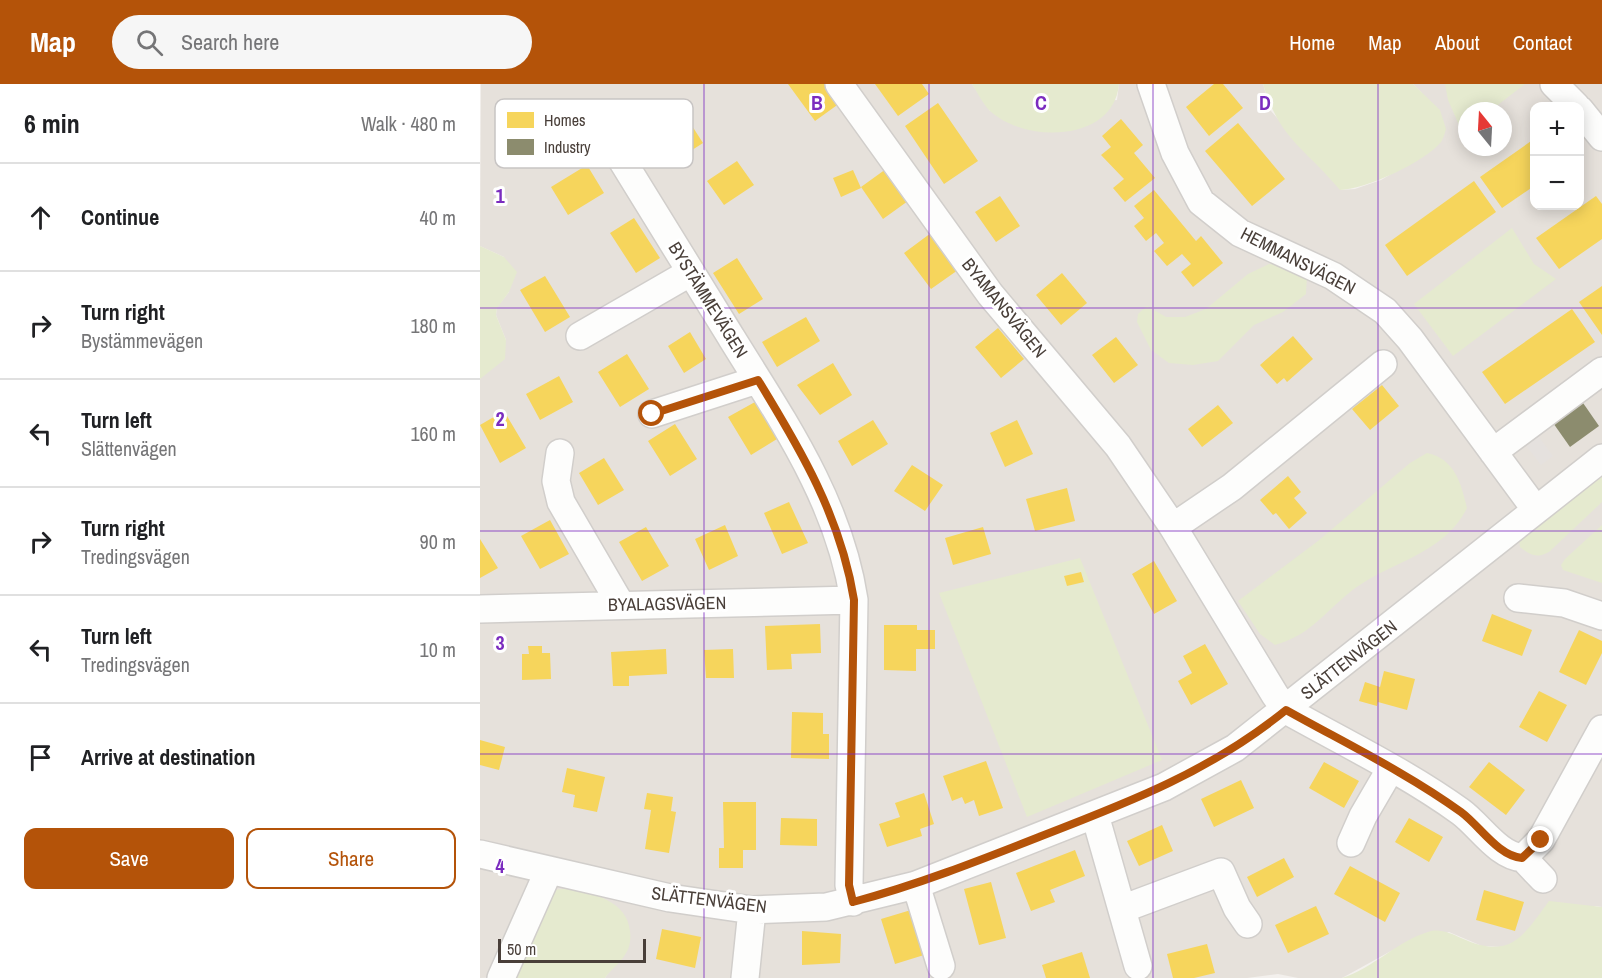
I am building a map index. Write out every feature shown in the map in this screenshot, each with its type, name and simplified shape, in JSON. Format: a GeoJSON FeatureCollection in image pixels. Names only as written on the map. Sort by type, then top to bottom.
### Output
{"type":"FeatureCollection","features":[{"type":"Feature","properties":{"kind":"street","name":"BYAMANSVÄGEN"},"geometry":{"type":"LineString","coordinates":[[839,84],[990,294],[1118,446],[1173,528],[1286,710]]}},
{"type":"Feature","properties":{"kind":"street","name":"HEMMANSVÄGEN"},"geometry":{"type":"LineString","coordinates":[[1151,84],[1175,153],[1201,202],[1240,233],[1333,276],[1377,304],[1410,339],[1536,510]]}},
{"type":"Feature","properties":{"kind":"street"},"geometry":{"type":"LineString","coordinates":[[1554,84],[1572,102]]}},
{"type":"Feature","properties":{"kind":"street"},"geometry":{"type":"LineString","coordinates":[[1584,115],[1602,136]]}},
{"type":"Feature","properties":{"kind":"street","name":"BYSTÄMMEVÄGEN"},"geometry":{"type":"LineString","coordinates":[[627,168],[802,451],[827,504],[846,556],[854,600],[849,885],[853,902]]}},
{"type":"Feature","properties":{"kind":"street"},"geometry":{"type":"LineString","coordinates":[[580,336],[691,272]]}},
{"type":"Feature","properties":{"kind":"street"},"geometry":{"type":"LineString","coordinates":[[1173,528],[1232,487],[1383,364]]}},
{"type":"Feature","properties":{"kind":"street"},"geometry":{"type":"LineString","coordinates":[[1492,453],[1602,371]]}},
{"type":"Feature","properties":{"kind":"street"},"geometry":{"type":"LineString","coordinates":[[652,414],[758,380]]}},
{"type":"Feature","properties":{"kind":"street"},"geometry":{"type":"LineString","coordinates":[[560,453],[556,482],[561,502],[621,605]]}},
{"type":"Feature","properties":{"kind":"street","name":"SLÄTTENVÄGEN"},"geometry":{"type":"LineString","coordinates":[[480,854],[670,898],[752,910],[826,907],[916,885],[1095,815],[1204,767],[1247,740],[1286,710],[1602,458]]}},
{"type":"Feature","properties":{"kind":"street"},"geometry":{"type":"LineString","coordinates":[[1518,598],[1564,603],[1602,616]]}},
{"type":"Feature","properties":{"kind":"street","name":"BYALAGSVÄGEN"},"geometry":{"type":"LineString","coordinates":[[480,609],[854,600]]}},
{"type":"Feature","properties":{"kind":"street"},"geometry":{"type":"LineString","coordinates":[[1286,710],[1391,768],[1463,813],[1507,853],[1522,858],[1544,879]]}},
{"type":"Feature","properties":{"kind":"street"},"geometry":{"type":"LineString","coordinates":[[1522,858],[1541,840],[1600,736]]}},
{"type":"Feature","properties":{"kind":"street"},"geometry":{"type":"LineString","coordinates":[[1351,843],[1363,816],[1391,768]]}},
{"type":"Feature","properties":{"kind":"street"},"geometry":{"type":"LineString","coordinates":[[1095,815],[1138,966]]}},
{"type":"Feature","properties":{"kind":"street"},"geometry":{"type":"LineString","coordinates":[[501,978],[549,870]]}},
{"type":"Feature","properties":{"kind":"street"},"geometry":{"type":"LineString","coordinates":[[1122,909],[1221,872],[1237,908],[1248,924]]}},
{"type":"Feature","properties":{"kind":"street"},"geometry":{"type":"LineString","coordinates":[[916,885],[941,966]]}},
{"type":"Feature","properties":{"kind":"street"},"geometry":{"type":"LineString","coordinates":[[745,978],[752,910]]}},
{"type":"Feature","properties":{"kind":"shaded area"},"geometry":{"type":"Polygon","coordinates":[[[481,84],[972,84],[990,111],[1117,100],[1119,84],[1263,84],[1271,111],[1341,190],[1355,189],[1381,180],[1424,155],[1422,93],[1413,84],[1602,84],[1602,907],[1596,906],[1531,927],[1519,941],[1502,947],[1482,946],[1449,932],[1391,951],[1342,978],[1298,978],[1278,974],[1247,978],[605,978],[609,972],[480,978],[480,379],[506,340],[496,315],[497,307],[509,292],[504,257],[480,246],[481,84]]]}},
{"type":"Feature","properties":{"kind":"shaded area"},"geometry":{"type":"Polygon","coordinates":[[[1536,433],[1553,456],[1541,465],[1524,443],[1536,433]]]}},
{"type":"Feature","properties":{"kind":"green space"},"geometry":{"type":"Polygon","coordinates":[[[972,84],[1119,84],[1113,103],[1102,117],[1085,127],[1066,132],[1045,132],[1025,129],[1006,122],[987,108],[972,84]]]}},
{"type":"Feature","properties":{"kind":"green space"},"geometry":{"type":"Polygon","coordinates":[[[1263,84],[1413,84],[1440,110],[1446,129],[1441,142],[1433,150],[1409,166],[1379,180],[1340,190],[1286,131],[1277,118],[1263,84]]]}},
{"type":"Feature","properties":{"kind":"green space"},"geometry":{"type":"Polygon","coordinates":[[[1445,84],[1525,84],[1502,102],[1458,102],[1458,123],[1448,100],[1445,84]]]}},
{"type":"Feature","properties":{"kind":"green space"},"geometry":{"type":"Polygon","coordinates":[[[1512,228],[1534,264],[1556,279],[1453,356],[1414,304],[1512,228]]]}},
{"type":"Feature","properties":{"kind":"green space"},"geometry":{"type":"Polygon","coordinates":[[[480,246],[504,257],[517,272],[509,292],[497,308],[496,315],[506,340],[505,359],[480,379],[480,246]]]}},
{"type":"Feature","properties":{"kind":"green space"},"geometry":{"type":"Polygon","coordinates":[[[1269,264],[1294,266],[1307,276],[1306,294],[1283,312],[1254,325],[1218,361],[1193,365],[1169,363],[1151,350],[1137,322],[1138,314],[1147,306],[1166,317],[1185,317],[1206,309],[1248,274],[1269,264]]]}},
{"type":"Feature","properties":{"kind":"green space"},"geometry":{"type":"Polygon","coordinates":[[[1427,453],[1437,456],[1450,466],[1459,481],[1467,508],[1456,524],[1429,548],[1364,582],[1298,636],[1275,645],[1260,634],[1238,601],[1318,541],[1410,463],[1427,453]]]}},
{"type":"Feature","properties":{"kind":"green space"},"geometry":{"type":"Polygon","coordinates":[[[1602,469],[1602,502],[1549,552],[1533,555],[1520,547],[1519,538],[1602,469]]]}},
{"type":"Feature","properties":{"kind":"green space"},"geometry":{"type":"Polygon","coordinates":[[[1602,525],[1602,583],[1563,570],[1561,565],[1565,559],[1602,525]]]}},
{"type":"Feature","properties":{"kind":"green space"},"geometry":{"type":"Polygon","coordinates":[[[1080,558],[1162,760],[1027,817],[939,593],[1080,558]]]}},
{"type":"Feature","properties":{"kind":"green space"},"geometry":{"type":"Polygon","coordinates":[[[570,888],[608,900],[623,912],[630,931],[630,943],[624,957],[605,978],[506,978],[554,890],[570,888]]]}},
{"type":"Feature","properties":{"kind":"green space"},"geometry":{"type":"Polygon","coordinates":[[[1549,901],[1602,907],[1602,978],[1342,978],[1365,968],[1419,935],[1431,931],[1447,932],[1492,947],[1503,946],[1522,935],[1549,901]]]}},
{"type":"Feature","properties":{"kind":"building: Homes"},"geometry":{"type":"Polygon","coordinates":[[[788,84],[826,84],[840,103],[815,121],[788,84]]]}},
{"type":"Feature","properties":{"kind":"building: Homes"},"geometry":{"type":"Polygon","coordinates":[[[875,84],[922,84],[929,94],[898,116],[875,84]]]}},
{"type":"Feature","properties":{"kind":"building: Homes"},"geometry":{"type":"Polygon","coordinates":[[[1214,84],[1223,84],[1243,108],[1209,136],[1186,107],[1214,84]]]}},
{"type":"Feature","properties":{"kind":"building: Homes"},"geometry":{"type":"Polygon","coordinates":[[[938,103],[978,161],[944,184],[905,126],[938,103]]]}},
{"type":"Feature","properties":{"kind":"building: Homes"},"geometry":{"type":"Polygon","coordinates":[[[1121,119],[1143,145],[1134,153],[1155,178],[1125,202],[1113,188],[1124,179],[1101,155],[1111,147],[1102,136],[1121,119]]]}},
{"type":"Feature","properties":{"kind":"building: Homes"},"geometry":{"type":"Polygon","coordinates":[[[1238,123],[1285,179],[1252,206],[1205,151],[1238,123]]]}},
{"type":"Feature","properties":{"kind":"building: Homes"},"geometry":{"type":"Polygon","coordinates":[[[693,127],[703,143],[693,149],[693,127]]]}},
{"type":"Feature","properties":{"kind":"building: Homes"},"geometry":{"type":"Polygon","coordinates":[[[1530,142],[1530,189],[1502,208],[1480,177],[1530,142]]]}},
{"type":"Feature","properties":{"kind":"building: Homes"},"geometry":{"type":"Polygon","coordinates":[[[737,161],[754,185],[724,205],[707,181],[737,161]]]}},
{"type":"Feature","properties":{"kind":"building: Homes"},"geometry":{"type":"Polygon","coordinates":[[[582,168],[589,168],[604,193],[568,215],[551,187],[582,168]]]}},
{"type":"Feature","properties":{"kind":"building: Homes"},"geometry":{"type":"Polygon","coordinates":[[[886,169],[908,201],[883,219],[861,187],[886,169]]]}},
{"type":"Feature","properties":{"kind":"building: Homes"},"geometry":{"type":"Polygon","coordinates":[[[853,170],[861,188],[841,197],[833,178],[853,170]]]}},
{"type":"Feature","properties":{"kind":"building: Homes"},"geometry":{"type":"Polygon","coordinates":[[[1474,181],[1496,212],[1407,276],[1385,245],[1474,181]]]}},
{"type":"Feature","properties":{"kind":"building: Homes"},"geometry":{"type":"Polygon","coordinates":[[[1154,190],[1196,241],[1201,236],[1223,263],[1193,287],[1181,272],[1191,264],[1182,254],[1167,266],[1154,251],[1164,243],[1156,233],[1146,241],[1134,226],[1144,218],[1134,206],[1154,190]]]}},
{"type":"Feature","properties":{"kind":"building: Homes"},"geometry":{"type":"Polygon","coordinates":[[[1000,196],[1020,226],[996,242],[975,212],[1000,196]]]}},
{"type":"Feature","properties":{"kind":"building: Homes"},"geometry":{"type":"Polygon","coordinates":[[[1596,196],[1602,204],[1602,239],[1559,269],[1536,238],[1576,210],[1584,210],[1584,204],[1596,196]]]}},
{"type":"Feature","properties":{"kind":"building: Homes"},"geometry":{"type":"Polygon","coordinates":[[[634,218],[660,258],[636,273],[610,233],[634,218]]]}},
{"type":"Feature","properties":{"kind":"building: Homes"},"geometry":{"type":"Polygon","coordinates":[[[931,233],[958,270],[931,289],[904,253],[931,233]]]}},
{"type":"Feature","properties":{"kind":"building: Homes"},"geometry":{"type":"Polygon","coordinates":[[[737,258],[763,299],[739,314],[713,273],[737,258]]]}},
{"type":"Feature","properties":{"kind":"building: Homes"},"geometry":{"type":"Polygon","coordinates":[[[1062,273],[1087,303],[1061,325],[1036,295],[1062,273]]]}},
{"type":"Feature","properties":{"kind":"building: Homes"},"geometry":{"type":"Polygon","coordinates":[[[545,276],[570,317],[545,332],[520,290],[545,276]]]}},
{"type":"Feature","properties":{"kind":"building: Homes"},"geometry":{"type":"Polygon","coordinates":[[[1602,286],[1602,335],[1579,302],[1602,286]]]}},
{"type":"Feature","properties":{"kind":"building: Homes"},"geometry":{"type":"Polygon","coordinates":[[[1572,309],[1595,342],[1505,404],[1482,372],[1572,309]]]}},
{"type":"Feature","properties":{"kind":"building: Homes"},"geometry":{"type":"Polygon","coordinates":[[[806,317],[820,341],[777,367],[762,342],[806,317]]]}},
{"type":"Feature","properties":{"kind":"building: Homes"},"geometry":{"type":"Polygon","coordinates":[[[998,328],[1024,359],[1001,378],[975,347],[998,328]]]}},
{"type":"Feature","properties":{"kind":"building: Homes"},"geometry":{"type":"Polygon","coordinates":[[[690,332],[706,359],[684,373],[668,346],[690,332]]]}},
{"type":"Feature","properties":{"kind":"building: Homes"},"geometry":{"type":"Polygon","coordinates":[[[1293,336],[1313,359],[1287,382],[1284,378],[1277,384],[1260,365],[1293,336]]]}},
{"type":"Feature","properties":{"kind":"building: Homes"},"geometry":{"type":"Polygon","coordinates":[[[1116,337],[1138,365],[1114,383],[1092,355],[1116,337]]]}},
{"type":"Feature","properties":{"kind":"building: Homes"},"geometry":{"type":"Polygon","coordinates":[[[627,354],[649,389],[620,407],[598,372],[627,354]]]}},
{"type":"Feature","properties":{"kind":"building: Homes"},"geometry":{"type":"Polygon","coordinates":[[[833,363],[852,395],[820,415],[797,385],[833,363]]]}},
{"type":"Feature","properties":{"kind":"building: Homes"},"geometry":{"type":"Polygon","coordinates":[[[559,376],[573,402],[540,420],[526,394],[559,376]]]}},
{"type":"Feature","properties":{"kind":"building: Homes"},"geometry":{"type":"Polygon","coordinates":[[[1382,385],[1399,406],[1370,430],[1352,409],[1382,385]]]}},
{"type":"Feature","properties":{"kind":"building: Homes"},"geometry":{"type":"Polygon","coordinates":[[[755,402],[777,439],[751,455],[728,417],[755,402]]]}},
{"type":"Feature","properties":{"kind":"building: Homes"},"geometry":{"type":"Polygon","coordinates":[[[1218,405],[1233,423],[1202,447],[1188,429],[1218,405]]]}},
{"type":"Feature","properties":{"kind":"building: Homes"},"geometry":{"type":"Polygon","coordinates":[[[504,411],[526,448],[500,463],[480,425],[504,411]]]}},
{"type":"Feature","properties":{"kind":"building: Homes"},"geometry":{"type":"Polygon","coordinates":[[[873,420],[888,444],[852,466],[838,441],[873,420]]]}},
{"type":"Feature","properties":{"kind":"building: Homes"},"geometry":{"type":"Polygon","coordinates":[[[1017,420],[1033,454],[1005,467],[990,433],[1017,420]]]}},
{"type":"Feature","properties":{"kind":"building: Homes"},"geometry":{"type":"Polygon","coordinates":[[[675,424],[697,459],[670,476],[648,441],[675,424]]]}},
{"type":"Feature","properties":{"kind":"building: Homes"},"geometry":{"type":"Polygon","coordinates":[[[604,458],[624,490],[598,505],[579,473],[604,458]]]}},
{"type":"Feature","properties":{"kind":"building: Homes"},"geometry":{"type":"Polygon","coordinates":[[[912,465],[943,485],[925,511],[894,491],[912,465]]]}},
{"type":"Feature","properties":{"kind":"building: Homes"},"geometry":{"type":"Polygon","coordinates":[[[1288,476],[1301,492],[1294,498],[1307,513],[1289,529],[1276,513],[1273,515],[1260,500],[1288,476]]]}},
{"type":"Feature","properties":{"kind":"building: Homes"},"geometry":{"type":"Polygon","coordinates":[[[1067,488],[1075,521],[1035,531],[1026,499],[1067,488]]]}},
{"type":"Feature","properties":{"kind":"building: Homes"},"geometry":{"type":"Polygon","coordinates":[[[789,502],[808,543],[782,554],[764,513],[789,502]]]}},
{"type":"Feature","properties":{"kind":"building: Homes"},"geometry":{"type":"Polygon","coordinates":[[[550,520],[569,554],[540,569],[521,536],[550,520]]]}},
{"type":"Feature","properties":{"kind":"building: Homes"},"geometry":{"type":"Polygon","coordinates":[[[725,525],[738,556],[709,570],[695,539],[725,525]]]}},
{"type":"Feature","properties":{"kind":"building: Homes"},"geometry":{"type":"Polygon","coordinates":[[[646,527],[669,566],[642,581],[619,542],[646,527]]]}},
{"type":"Feature","properties":{"kind":"building: Homes"},"geometry":{"type":"Polygon","coordinates":[[[983,527],[991,554],[953,565],[945,538],[983,527]]]}},
{"type":"Feature","properties":{"kind":"building: Homes"},"geometry":{"type":"Polygon","coordinates":[[[480,539],[498,568],[480,578],[480,539]]]}},
{"type":"Feature","properties":{"kind":"building: Homes"},"geometry":{"type":"Polygon","coordinates":[[[1154,561],[1177,601],[1154,614],[1132,574],[1154,561]]]}},
{"type":"Feature","properties":{"kind":"building: Homes"},"geometry":{"type":"Polygon","coordinates":[[[1081,572],[1084,582],[1067,586],[1064,576],[1081,572]]]}},
{"type":"Feature","properties":{"kind":"building: Homes"},"geometry":{"type":"Polygon","coordinates":[[[1492,614],[1532,630],[1522,656],[1482,641],[1492,614]]]}},
{"type":"Feature","properties":{"kind":"building: Homes"},"geometry":{"type":"Polygon","coordinates":[[[820,624],[821,653],[791,654],[792,669],[767,670],[765,626],[820,624]]]}},
{"type":"Feature","properties":{"kind":"building: Homes"},"geometry":{"type":"Polygon","coordinates":[[[884,625],[917,625],[917,630],[935,630],[935,649],[916,649],[916,671],[884,670],[884,625]]]}},
{"type":"Feature","properties":{"kind":"building: Homes"},"geometry":{"type":"Polygon","coordinates":[[[1579,630],[1602,641],[1602,653],[1586,685],[1559,672],[1579,630]]]}},
{"type":"Feature","properties":{"kind":"building: Homes"},"geometry":{"type":"Polygon","coordinates":[[[1205,644],[1228,684],[1191,705],[1178,681],[1192,673],[1183,656],[1205,644]]]}},
{"type":"Feature","properties":{"kind":"building: Homes"},"geometry":{"type":"Polygon","coordinates":[[[528,646],[542,646],[542,653],[550,653],[551,679],[522,680],[522,654],[529,654],[528,646]]]}},
{"type":"Feature","properties":{"kind":"building: Homes"},"geometry":{"type":"Polygon","coordinates":[[[666,649],[667,674],[629,676],[629,686],[613,686],[611,652],[666,649]]]}},
{"type":"Feature","properties":{"kind":"building: Homes"},"geometry":{"type":"Polygon","coordinates":[[[733,649],[734,678],[706,678],[704,650],[733,649]]]}},
{"type":"Feature","properties":{"kind":"building: Homes"},"geometry":{"type":"Polygon","coordinates":[[[1384,671],[1415,679],[1407,710],[1378,702],[1377,706],[1359,701],[1365,682],[1380,687],[1384,671]]]}},
{"type":"Feature","properties":{"kind":"building: Homes"},"geometry":{"type":"Polygon","coordinates":[[[1539,691],[1567,705],[1547,742],[1519,727],[1539,691]]]}},
{"type":"Feature","properties":{"kind":"building: Homes"},"geometry":{"type":"Polygon","coordinates":[[[792,712],[823,713],[823,734],[829,734],[829,759],[791,758],[792,712]]]}},
{"type":"Feature","properties":{"kind":"building: Homes"},"geometry":{"type":"Polygon","coordinates":[[[480,740],[505,747],[499,770],[480,765],[480,740]]]}},
{"type":"Feature","properties":{"kind":"building: Homes"},"geometry":{"type":"Polygon","coordinates":[[[986,761],[1003,808],[979,816],[974,800],[965,804],[962,797],[952,801],[943,776],[986,761]]]}},
{"type":"Feature","properties":{"kind":"building: Homes"},"geometry":{"type":"Polygon","coordinates":[[[1324,762],[1359,781],[1344,808],[1309,788],[1324,762]]]}},
{"type":"Feature","properties":{"kind":"building: Homes"},"geometry":{"type":"Polygon","coordinates":[[[1489,762],[1525,790],[1506,815],[1469,787],[1489,762]]]}},
{"type":"Feature","properties":{"kind":"building: Homes"},"geometry":{"type":"Polygon","coordinates":[[[567,768],[605,777],[597,812],[573,807],[575,795],[562,792],[567,768]]]}},
{"type":"Feature","properties":{"kind":"building: Homes"},"geometry":{"type":"Polygon","coordinates":[[[1241,780],[1254,808],[1214,827],[1201,799],[1241,780]]]}},
{"type":"Feature","properties":{"kind":"building: Homes"},"geometry":{"type":"Polygon","coordinates":[[[647,793],[673,797],[671,811],[676,812],[669,853],[645,849],[651,810],[644,809],[647,793]]]}},
{"type":"Feature","properties":{"kind":"building: Homes"},"geometry":{"type":"Polygon","coordinates":[[[924,793],[934,824],[920,829],[922,836],[887,847],[879,824],[900,817],[895,803],[924,793]]]}},
{"type":"Feature","properties":{"kind":"building: Homes"},"geometry":{"type":"Polygon","coordinates":[[[723,802],[756,802],[756,850],[743,850],[743,868],[719,868],[719,848],[724,848],[723,802]]]}},
{"type":"Feature","properties":{"kind":"building: Homes"},"geometry":{"type":"Polygon","coordinates":[[[781,818],[817,819],[817,846],[780,845],[781,818]]]}},
{"type":"Feature","properties":{"kind":"building: Homes"},"geometry":{"type":"Polygon","coordinates":[[[1409,818],[1443,837],[1429,862],[1395,842],[1409,818]]]}},
{"type":"Feature","properties":{"kind":"building: Homes"},"geometry":{"type":"Polygon","coordinates":[[[1162,825],[1173,851],[1139,866],[1127,841],[1162,825]]]}},
{"type":"Feature","properties":{"kind":"building: Homes"},"geometry":{"type":"Polygon","coordinates":[[[1075,850],[1085,876],[1050,890],[1055,902],[1031,911],[1016,873],[1075,850]]]}},
{"type":"Feature","properties":{"kind":"building: Homes"},"geometry":{"type":"Polygon","coordinates":[[[1284,858],[1294,877],[1257,897],[1247,877],[1284,858]]]}},
{"type":"Feature","properties":{"kind":"building: Homes"},"geometry":{"type":"Polygon","coordinates":[[[1350,866],[1400,893],[1385,922],[1334,894],[1350,866]]]}},
{"type":"Feature","properties":{"kind":"building: Homes"},"geometry":{"type":"Polygon","coordinates":[[[991,882],[1006,938],[979,945],[964,889],[991,882]]]}},
{"type":"Feature","properties":{"kind":"building: Homes"},"geometry":{"type":"Polygon","coordinates":[[[1484,890],[1524,902],[1515,931],[1476,920],[1484,890]]]}},
{"type":"Feature","properties":{"kind":"building: Homes"},"geometry":{"type":"Polygon","coordinates":[[[1316,906],[1329,934],[1288,953],[1275,925],[1316,906]]]}},
{"type":"Feature","properties":{"kind":"building: Homes"},"geometry":{"type":"Polygon","coordinates":[[[911,910],[924,955],[895,964],[881,919],[911,910]]]}},
{"type":"Feature","properties":{"kind":"building: Homes"},"geometry":{"type":"Polygon","coordinates":[[[662,929],[701,937],[695,968],[656,959],[662,929]]]}},
{"type":"Feature","properties":{"kind":"building: Homes"},"geometry":{"type":"Polygon","coordinates":[[[802,931],[841,934],[840,963],[802,965],[802,931]]]}},
{"type":"Feature","properties":{"kind":"building: Homes"},"geometry":{"type":"Polygon","coordinates":[[[1207,944],[1215,973],[1194,978],[1173,978],[1167,954],[1207,944]]]}},
{"type":"Feature","properties":{"kind":"building: Homes"},"geometry":{"type":"Polygon","coordinates":[[[1082,952],[1090,978],[1046,978],[1042,965],[1082,952]]]}},
{"type":"Feature","properties":{"kind":"building: Industry"},"geometry":{"type":"Polygon","coordinates":[[[1581,400],[1599,426],[1570,447],[1551,420],[1581,400]]]}},
{"type":"Feature","properties":{"kind":"route"},"geometry":{"type":"LineString","coordinates":[[652,414],[758,380],[802,451],[834,521],[846,556],[854,600],[849,885],[853,902],[916,885],[1164,787],[1235,748],[1286,710],[1434,794],[1463,813],[1507,853],[1522,858],[1541,840]]}}]}
